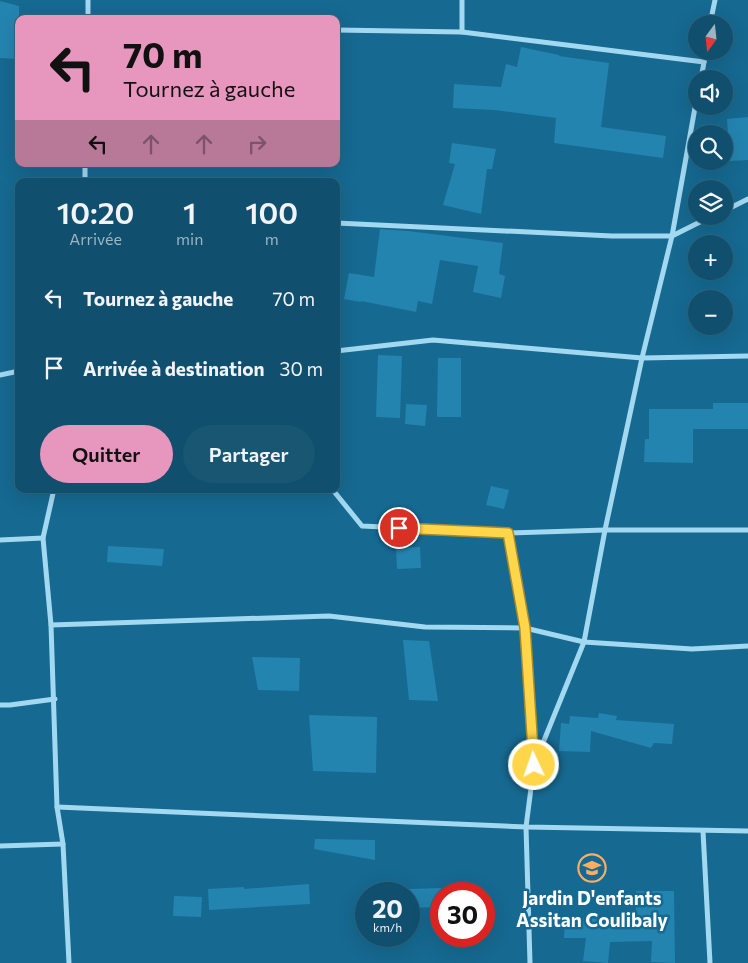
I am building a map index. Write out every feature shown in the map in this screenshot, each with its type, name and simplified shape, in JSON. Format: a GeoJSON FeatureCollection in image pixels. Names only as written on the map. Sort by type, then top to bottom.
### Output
{"type":"FeatureCollection","features":[{"type":"Feature","properties":{"kind":"street"},"geometry":{"type":"LineString","coordinates":[[88,0],[88,15]]}},
{"type":"Feature","properties":{"kind":"street"},"geometry":{"type":"LineString","coordinates":[[462,0],[462,32]]}},
{"type":"Feature","properties":{"kind":"street"},"geometry":{"type":"LineString","coordinates":[[712,15],[715,0]]}},
{"type":"Feature","properties":{"kind":"street"},"geometry":{"type":"LineString","coordinates":[[340,30],[462,32],[704,62],[702,70]]}},
{"type":"Feature","properties":{"kind":"street"},"geometry":{"type":"LineString","coordinates":[[534,765],[584,642],[605,530],[642,358],[672,236],[694,115]]}},
{"type":"Feature","properties":{"kind":"street"},"geometry":{"type":"LineString","coordinates":[[733,206],[748,198]]}},
{"type":"Feature","properties":{"kind":"street"},"geometry":{"type":"LineString","coordinates":[[340,223],[612,236],[672,236],[694,225]]}},
{"type":"Feature","properties":{"kind":"street"},"geometry":{"type":"LineString","coordinates":[[340,351],[433,340],[642,358],[748,356]]}},
{"type":"Feature","properties":{"kind":"street"},"geometry":{"type":"LineString","coordinates":[[0,375],[15,372]]}},
{"type":"Feature","properties":{"kind":"street"},"geometry":{"type":"LineString","coordinates":[[53,493],[43,538],[55,699],[56,807],[62,844],[69,963]]}},
{"type":"Feature","properties":{"kind":"street"},"geometry":{"type":"LineString","coordinates":[[335,493],[362,526],[508,533],[605,530],[748,530]]}},
{"type":"Feature","properties":{"kind":"street"},"geometry":{"type":"LineString","coordinates":[[508,533],[525,628],[534,765],[526,827],[530,963]]}},
{"type":"Feature","properties":{"kind":"street"},"geometry":{"type":"LineString","coordinates":[[0,540],[43,538]]}},
{"type":"Feature","properties":{"kind":"street"},"geometry":{"type":"LineString","coordinates":[[51,626],[329,616],[425,627],[525,628],[584,642],[692,649],[748,646]]}},
{"type":"Feature","properties":{"kind":"street"},"geometry":{"type":"LineString","coordinates":[[0,705],[55,699]]}},
{"type":"Feature","properties":{"kind":"street"},"geometry":{"type":"LineString","coordinates":[[56,807],[526,827],[748,831]]}},
{"type":"Feature","properties":{"kind":"street"},"geometry":{"type":"LineString","coordinates":[[703,831],[710,963]]}},
{"type":"Feature","properties":{"kind":"street"},"geometry":{"type":"LineString","coordinates":[[0,846],[62,844]]}},
{"type":"Feature","properties":{"kind":"building"},"geometry":{"type":"Polygon","coordinates":[[[0,1],[19,6],[19,15],[15,15],[15,59],[0,58],[0,1]]]}},
{"type":"Feature","properties":{"kind":"building"},"geometry":{"type":"Polygon","coordinates":[[[521,47],[559,56],[609,63],[601,127],[666,136],[663,158],[554,143],[556,118],[494,110],[453,108],[454,84],[501,87],[506,64],[517,67],[521,47]]]}},
{"type":"Feature","properties":{"kind":"building"},"geometry":{"type":"Polygon","coordinates":[[[748,117],[748,160],[733,161],[733,125],[727,125],[727,119],[748,117]]]}},
{"type":"Feature","properties":{"kind":"building"},"geometry":{"type":"Polygon","coordinates":[[[452,143],[496,149],[492,169],[487,169],[481,214],[443,205],[455,164],[449,163],[452,143]]]}},
{"type":"Feature","properties":{"kind":"building"},"geometry":{"type":"Polygon","coordinates":[[[380,229],[503,243],[499,274],[505,276],[501,298],[473,292],[478,266],[440,260],[432,304],[418,301],[416,312],[344,299],[349,273],[374,277],[380,229]]]}},
{"type":"Feature","properties":{"kind":"building"},"geometry":{"type":"Polygon","coordinates":[[[378,355],[402,356],[400,418],[376,417],[378,355]]]}},
{"type":"Feature","properties":{"kind":"building"},"geometry":{"type":"Polygon","coordinates":[[[438,358],[461,358],[461,417],[437,417],[438,358]]]}},
{"type":"Feature","properties":{"kind":"building"},"geometry":{"type":"Polygon","coordinates":[[[713,403],[748,403],[748,429],[693,429],[693,463],[644,462],[645,439],[649,439],[649,409],[713,409],[713,403]]]}},
{"type":"Feature","properties":{"kind":"building"},"geometry":{"type":"Polygon","coordinates":[[[406,404],[427,405],[425,426],[405,424],[406,404]]]}},
{"type":"Feature","properties":{"kind":"building"},"geometry":{"type":"Polygon","coordinates":[[[491,486],[509,490],[504,509],[486,505],[491,486]]]}},
{"type":"Feature","properties":{"kind":"building"},"geometry":{"type":"Polygon","coordinates":[[[108,546],[164,549],[162,566],[107,562],[108,546]]]}},
{"type":"Feature","properties":{"kind":"building"},"geometry":{"type":"Polygon","coordinates":[[[420,547],[421,568],[397,569],[396,548],[420,547]]]}},
{"type":"Feature","properties":{"kind":"building"},"geometry":{"type":"Polygon","coordinates":[[[403,640],[429,641],[438,701],[409,700],[403,640]]]}},
{"type":"Feature","properties":{"kind":"building"},"geometry":{"type":"Polygon","coordinates":[[[252,657],[300,658],[299,691],[258,690],[252,657]]]}},
{"type":"Feature","properties":{"kind":"building"},"geometry":{"type":"Polygon","coordinates":[[[599,713],[617,716],[616,720],[674,724],[672,744],[654,743],[651,748],[591,731],[590,752],[559,751],[561,723],[569,724],[570,716],[598,718],[599,713]]]}},
{"type":"Feature","properties":{"kind":"building"},"geometry":{"type":"Polygon","coordinates":[[[309,715],[377,717],[376,773],[313,771],[309,715]]]}},
{"type":"Feature","properties":{"kind":"building"},"geometry":{"type":"Polygon","coordinates":[[[315,839],[375,840],[375,860],[314,849],[315,839]]]}},
{"type":"Feature","properties":{"kind":"building"},"geometry":{"type":"Polygon","coordinates":[[[309,884],[310,904],[209,910],[208,889],[244,887],[244,889],[309,884]]]}},
{"type":"Feature","properties":{"kind":"building"},"geometry":{"type":"Polygon","coordinates":[[[430,888],[430,907],[420,908],[420,889],[430,888]]]}},
{"type":"Feature","properties":{"kind":"building"},"geometry":{"type":"Polygon","coordinates":[[[636,891],[674,891],[675,963],[651,962],[652,941],[610,942],[608,963],[583,961],[586,938],[564,938],[565,918],[636,919],[636,891]]]}},
{"type":"Feature","properties":{"kind":"building"},"geometry":{"type":"Polygon","coordinates":[[[174,896],[202,897],[201,917],[173,916],[174,896]]]}},
{"type":"Feature","properties":{"kind":"place","name":"Jardin D'enfants Assitan Coulibaly"},"geometry":{"type":"Point","coordinates":[592,868]}},
{"type":"Feature","properties":{"kind":"route"},"geometry":{"type":"LineString","coordinates":[[399,528],[508,533],[525,628],[534,765]]}}]}
